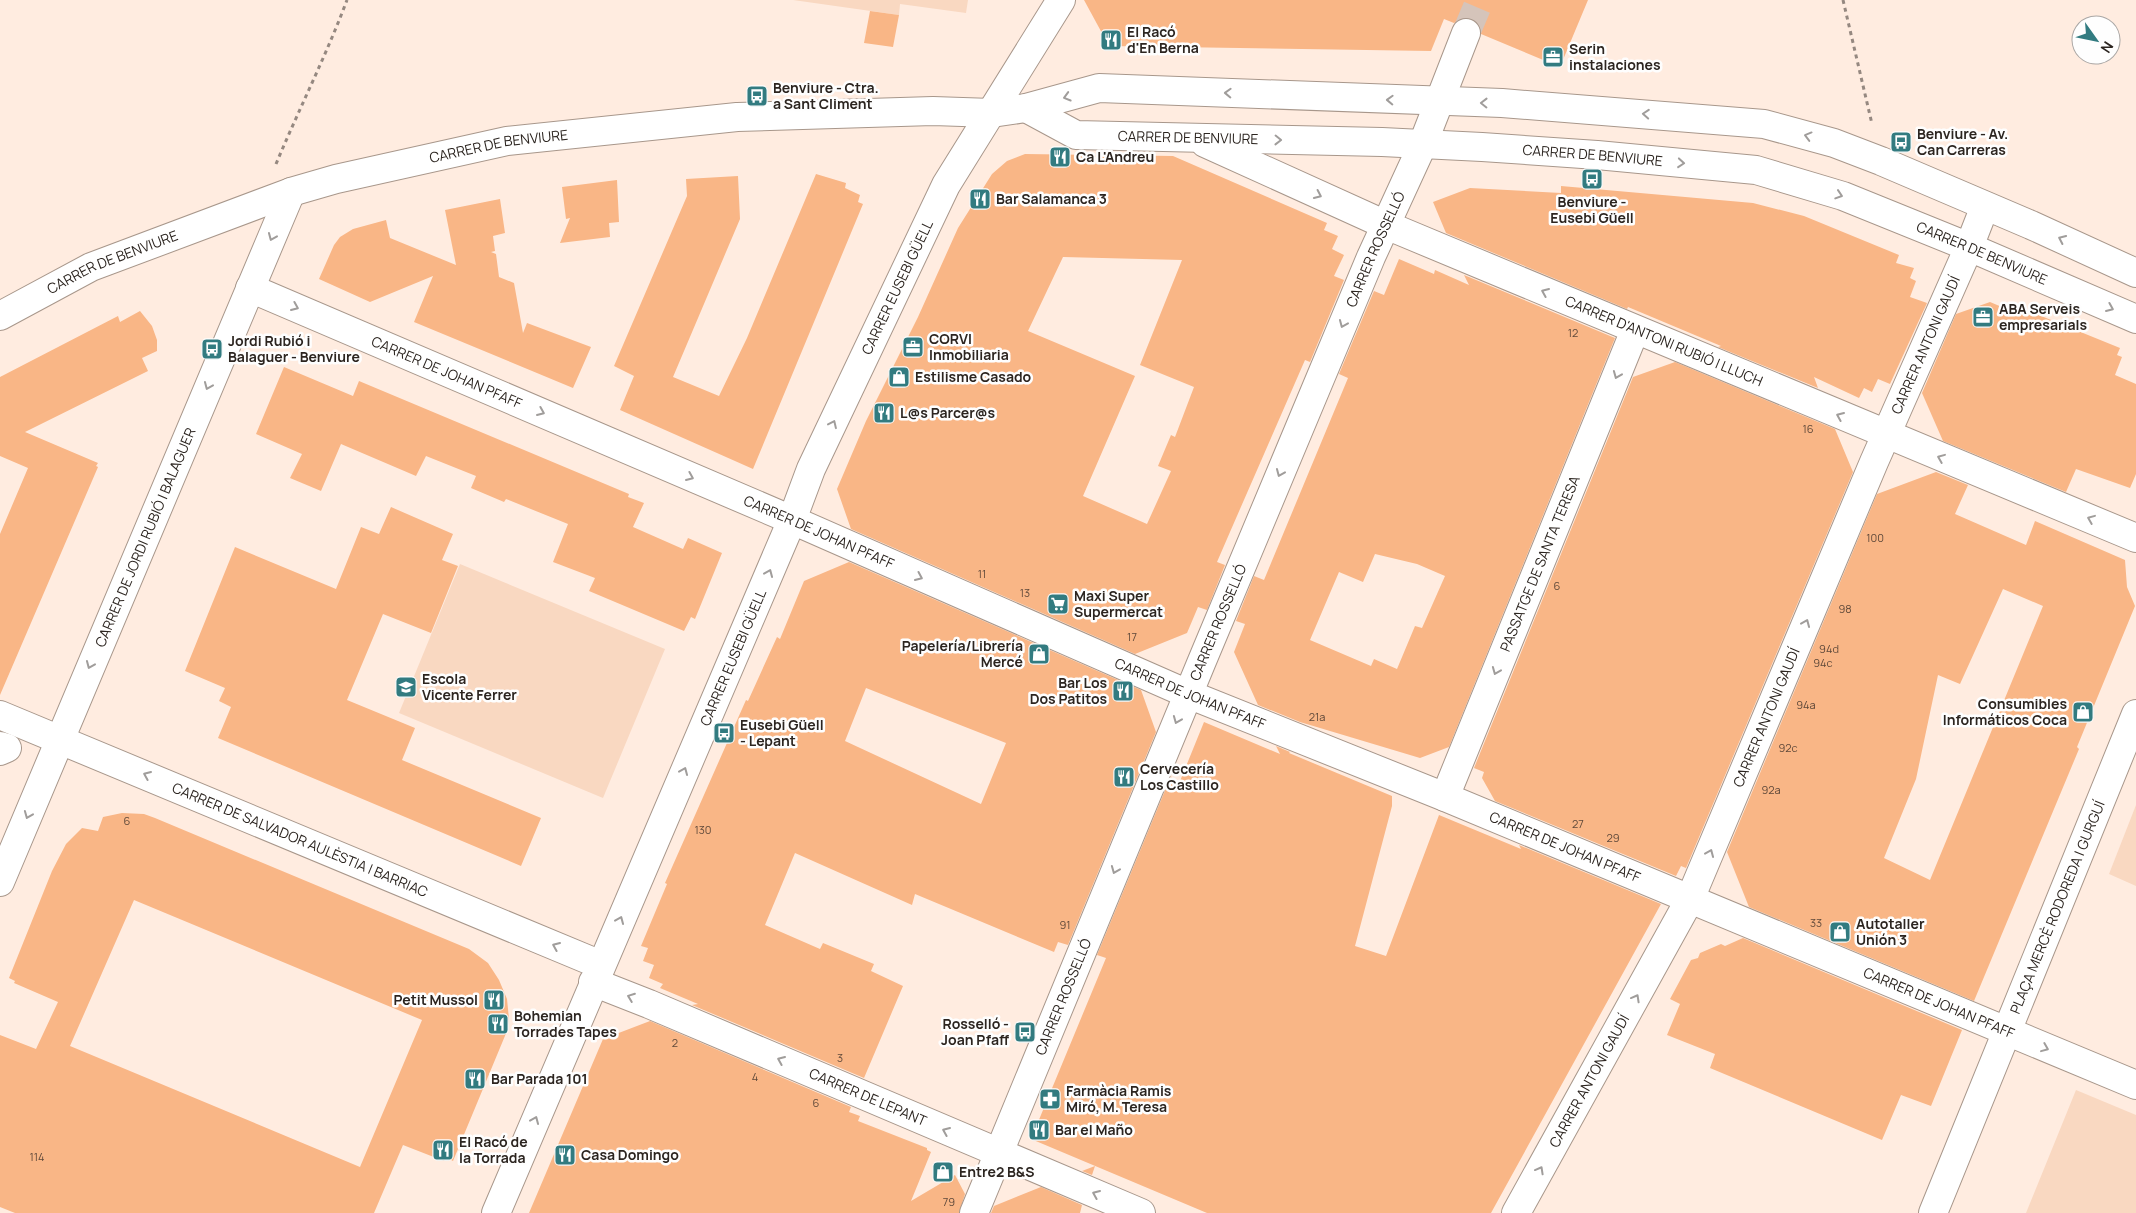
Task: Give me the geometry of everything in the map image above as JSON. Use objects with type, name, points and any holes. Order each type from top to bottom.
[{"type":"street","name":"CARRER EUSEBI GÜELL","points":[[496,1213],[792,520],[811,469],[946,185],[1061,0]]},
{"type":"street","name":"CARRER ROSSELLÓ","points":[[974,1213],[1188,694],[1386,225],[1422,146],[1466,33]]},
{"type":"street","name":"CARRER DE BENVIURE","points":[[0,316],[90,267],[291,192],[336,178],[507,141],[737,117],[933,111],[992,113],[1026,108],[1098,88],[1502,103],[1764,124],[1834,143],[1881,161],[2136,273]]},
{"type":"street","name":"CARRER DE BENVIURE","points":[[1026,108],[1076,135],[1382,142],[1422,146],[1482,147],[1588,154],[1756,170],[1843,196],[1969,247],[2136,319]]},
{"type":"street","name":"CARRER D'ANTONI RUBIÓ I LLUCH","points":[[1194,138],[1386,225],[1885,435],[2136,538]]},
{"type":"street","name":"CARRER DE JORDI RUBIÓ I BALAGUER","points":[[0,882],[59,738],[291,192]]},
{"type":"street","name":"CARRER ANTONI GAUDÍ","points":[[1516,1213],[1690,899],[1885,435],[1969,247],[1985,206]]},
{"type":"street","name":"CARRER DE BENVIURE","points":[[2106,260],[2136,263]]},
{"type":"street","name":"CARRER DE JOHAN PFAFF","points":[[250,288],[792,520],[1188,694],[1445,797],[2136,1086]]},
{"type":"street","name":"PASSATGE DE SANTA TERESA","points":[[1445,797],[1635,330]]},
{"type":"street","name":"PLAÇA MERCÈ RODOREDA I GURGUÍ","points":[[1933,1213],[2136,714]]},
{"type":"street","name":"CARRER DE SALVADOR AULÈSTIA I BARRIAC","points":[[0,715],[59,738],[597,974]]},
{"type":"street","points":[[0,746],[7,748],[0,751]]},
{"type":"street","name":"CARRER DE LEPANT","points":[[597,974],[649,1004],[1141,1213]]},
{"type":"path","points":[[259,204],[300,106],[333,37],[347,0]]},
{"type":"path","points":[[1843,0],[1881,161]]},
{"type":"shaded area","points":[[793,0],[968,0],[966,13],[900,4],[899,15]]},
{"type":"shaded area","points":[[460,564],[665,649],[603,798],[399,713]]},
{"type":"shaded area","points":[[2136,805],[2136,886],[2109,874]]},
{"type":"shaded area","points":[[2076,1090],[2136,1115],[2136,1213],[2026,1213]]},
{"type":"building","points":[[1084,0],[1588,0],[1560,67],[1481,34],[1478,23],[1472,19],[1464,18],[1454,23],[1444,19],[1431,51],[1109,46]]},
{"type":"building","points":[[870,11],[899,15],[893,47],[864,43]]},
{"type":"building","points":[[1025,154],[1173,156],[1327,223],[1324,230],[1338,236],[1332,249],[1344,255],[1334,276],[1344,280],[1310,362],[1305,360],[1217,562],[1225,565],[1207,610],[1198,607],[1187,633],[1135,654],[851,529],[837,489],[866,421],[918,317],[958,228],[992,174],[1007,161]],"holes":[[[1063,257],[1182,260],[1140,365],[1194,387],[1175,437],[1171,435],[1158,466],[1171,471],[1147,524],[1083,496],[1135,376],[1028,331]]]},
{"type":"building","points":[[816,174],[846,183],[845,188],[860,195],[858,202],[863,204],[753,469],[620,410],[634,376],[614,366],[687,196],[686,179],[738,176],[740,219],[673,377],[719,396],[747,338]]},
{"type":"building","points":[[617,180],[619,222],[609,223],[610,237],[560,243],[570,218],[566,219],[562,187]]},
{"type":"building","points":[[1561,186],[1753,203],[1804,216],[1899,255],[1896,263],[1914,268],[1910,278],[1916,281],[1910,297],[1927,303],[1890,384],[1878,379],[1872,392],[1864,388],[1859,398],[1814,377],[1818,388],[1718,347],[1721,346],[1628,307],[1627,309],[1446,233],[1433,202],[1470,188],[1561,193]]},
{"type":"building","points":[[500,199],[505,233],[493,236],[495,251],[491,252],[496,254],[499,277],[514,283],[523,333],[527,323],[591,347],[573,388],[414,322],[433,276],[370,302],[319,279],[334,245],[340,237],[353,229],[386,220],[390,238],[456,265],[445,210]]},
{"type":"building","points":[[1399,259],[1434,274],[1435,270],[1469,285],[1464,275],[1615,338],[1449,747],[1420,758],[1300,722],[1258,705],[1234,652],[1245,624],[1236,621],[1254,576],[1264,580],[1348,378],[1339,374],[1374,291],[1384,295]],"holes":[[[1375,554],[1417,564],[1445,576],[1422,628],[1415,626],[1397,669],[1374,659],[1371,666],[1310,640],[1339,572],[1363,582]]]},
{"type":"building","points":[[1990,302],[2009,310],[2012,304],[2120,348],[2117,355],[2122,357],[2115,375],[2136,384],[2136,474],[2130,488],[2076,469],[2066,492],[1943,441],[1922,393],[1956,314]]},
{"type":"building","points":[[140,311],[152,326],[157,340],[157,351],[142,358],[148,371],[25,432],[98,463],[96,466],[98,467],[0,695],[0,534],[28,468],[0,456],[0,377],[118,316],[120,322]]},
{"type":"building","points":[[1675,362],[1835,429],[1853,472],[1686,868],[1681,866],[1676,876],[1495,801],[1482,778],[1484,772],[1474,768],[1633,377]]},
{"type":"building","points":[[284,367],[353,396],[359,381],[629,494],[628,497],[644,503],[633,527],[683,549],[688,538],[722,553],[695,619],[691,617],[684,631],[589,591],[595,578],[553,562],[568,524],[506,499],[504,502],[471,488],[476,476],[426,456],[416,476],[341,444],[321,491],[290,478],[302,454],[256,434]]},
{"type":"building","points":[[1936,472],[1968,485],[1955,514],[2026,545],[2035,521],[2125,560],[2127,587],[2135,606],[2077,747],[2079,749],[1974,1001],[1749,907],[1727,852],[1877,494]],"holes":[[[2003,589],[2043,606],[1930,880],[1884,858],[1916,779],[1938,675],[1960,684]]]},
{"type":"building","points":[[391,507],[453,534],[442,560],[458,566],[431,633],[383,614],[347,700],[415,728],[402,760],[541,818],[521,866],[218,738],[231,707],[219,701],[225,688],[185,671],[235,547],[336,589],[361,527],[379,534]]},
{"type":"building","points":[[849,562],[1141,690],[1156,732],[1068,945],[1058,942],[1054,952],[915,894],[912,905],[795,853],[765,925],[820,949],[823,943],[874,964],[871,971],[903,986],[864,1078],[692,1005],[698,1004],[660,988],[663,984],[649,978],[654,965],[643,961],[648,948],[641,946],[667,884],[665,883],[746,700],[748,701],[777,637],[780,639],[804,581]],"holes":[[[866,688],[1006,743],[981,804],[845,741]]]},
{"type":"building","points":[[1204,722],[1280,754],[1276,746],[1392,796],[1392,806],[1355,946],[1386,956],[1439,815],[1521,849],[1519,845],[1661,904],[1491,1213],[1207,1213],[1031,1139],[1106,958],[1097,955],[1171,776],[1176,791]]},
{"type":"building","points":[[122,813],[144,814],[155,818],[469,949],[488,963],[499,980],[507,999],[509,1019],[507,1031],[453,1161],[446,1157],[444,1161],[403,1145],[374,1213],[15,1213],[0,1207],[0,1035],[36,1049],[58,1002],[14,983],[15,981],[9,978],[52,871],[66,844],[82,828],[98,831],[103,817]],"holes":[[[134,900],[422,1020],[360,1167],[70,1046]]]},
{"type":"building","points":[[1743,938],[1962,1030],[1931,1106],[1901,1095],[1882,1140],[1710,1068],[1715,1054],[1667,1035],[1680,1004],[1670,999],[1691,960],[1698,958],[1700,953],[1721,944],[1725,946]]},
{"type":"building","points":[[650,1021],[851,1107],[849,1112],[860,1116],[858,1121],[927,1148],[931,1152],[911,1201],[955,1175],[965,1194],[959,1213],[529,1213],[603,1039]]},
{"type":"building","points":[[1095,1166],[1092,1175],[1082,1171]]},
{"type":"building","points":[[1041,1187],[1082,1205],[1080,1213],[991,1213],[994,1206]]},
{"type":"tunnel","points":[[1466,33],[1480,0]]},
{"type":"place","name":"El Racó d'En Berna","points":[[1111,40]]},
{"type":"place","name":"Serin instalaciones","points":[[1553,57]]},
{"type":"place","name":"Benviure - Ctra. a Sant Climent","points":[[757,96]]},
{"type":"place","name":"Benviure - Av. Can Carreras","points":[[1901,142]]},
{"type":"place","name":"Ca L'Andreu","points":[[1060,157]]},
{"type":"place","name":"Benviure - Eusebi Güell","points":[[1592,179]]},
{"type":"place","name":"Bar Salamanca 3","points":[[980,199]]},
{"type":"place","name":"ABA Serveis empresarials","points":[[1983,317]]},
{"type":"place","name":"CORVI Inmobiliaria","points":[[913,347]]},
{"type":"place","name":"Jordi Rubió i Balaguer - Benviure","points":[[212,349]]},
{"type":"place","name":"Estilisme Casado","points":[[899,377]]},
{"type":"place","name":"L@s Parcer@s","points":[[884,413]]},
{"type":"place","name":"Maxi Super Supermercat","points":[[1058,604]]},
{"type":"place","name":"Papelería/Librería Mercé","points":[[1039,654]]},
{"type":"place","name":"Escola Vicente Ferrer","points":[[406,687]]},
{"type":"place","name":"Bar Los Dos Patitos","points":[[1123,691]]},
{"type":"place","name":"Consumibles Informáticos Coca","points":[[2083,712]]},
{"type":"place","name":"Eusebi Güell - Lepant","points":[[724,733]]},
{"type":"place","name":"Cervecería Los Castillo","points":[[1124,777]]},
{"type":"place","name":"Autotaller Unión 3","points":[[1840,932]]},
{"type":"place","name":"Petit Mussol","points":[[494,1000]]},
{"type":"place","name":"Bohemian Torrades Tapes","points":[[498,1024]]},
{"type":"place","name":"Rosselló - Joan Pfaff","points":[[1025,1032]]},
{"type":"place","name":"Bar Parada 101","points":[[475,1079]]},
{"type":"place","name":"Farmàcia Ramis Miró, M. Teresa","points":[[1050,1099]]},
{"type":"place","name":"Bar el Maño","points":[[1039,1130]]},
{"type":"place","name":"El Racó de la Torrada","points":[[443,1150]]},
{"type":"place","name":"Casa Domingo","points":[[565,1155]]},
{"type":"place","name":"Entre2 B&S","points":[[943,1172]]}]
